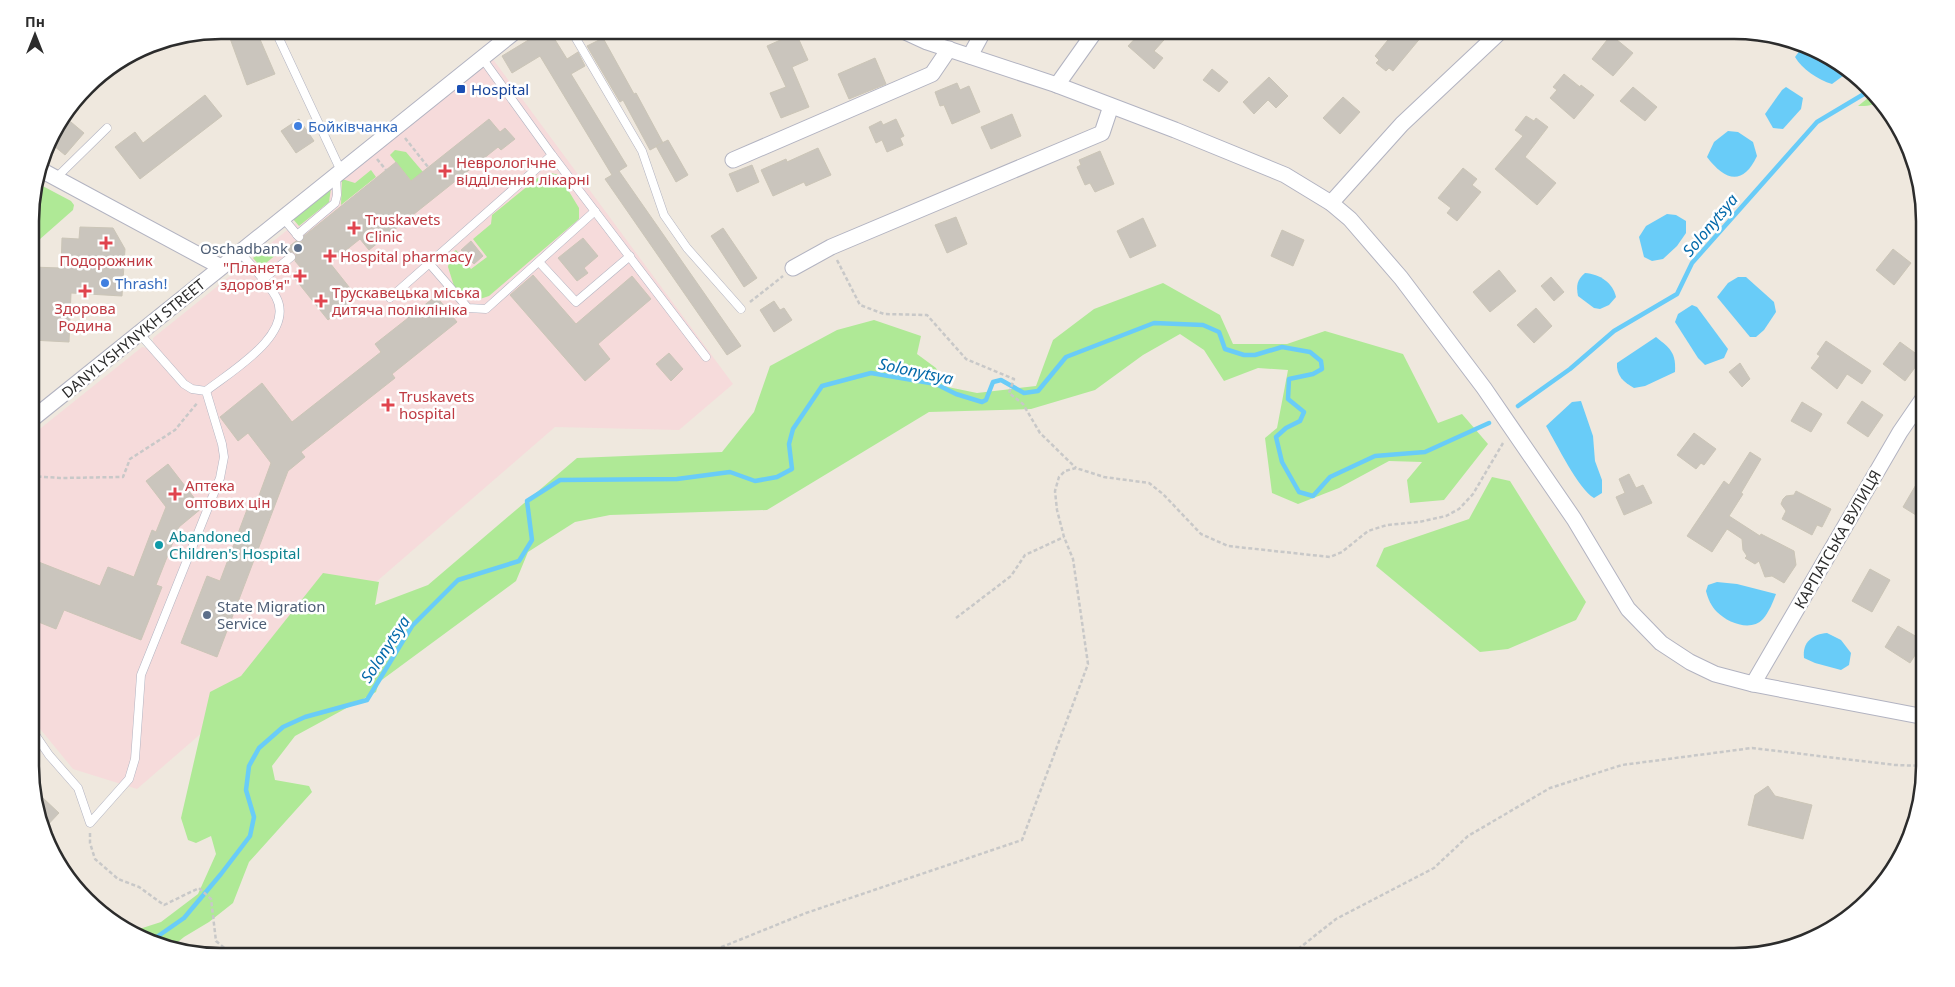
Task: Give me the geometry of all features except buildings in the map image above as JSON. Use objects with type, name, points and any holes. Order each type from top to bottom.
[{"type":"street","name":"DANYLYSHYNYKH STREET","points":[[39,414],[506,39]]},
{"type":"street","points":[[920,39],[1057,84],[1175,130],[1285,175],[1331,203],[1350,220],[1401,278],[1484,388],[1574,519],[1628,609],[1662,643],[1690,662],[1716,674],[1753,684],[1916,715]]},
{"type":"street","points":[[970,56],[979,39]]},
{"type":"street","points":[[1057,84],[1090,39]]},
{"type":"street","points":[[1331,203],[1402,124],[1492,39]]},
{"type":"street","points":[[733,160],[932,74],[949,49]]},
{"type":"street","points":[[794,268],[830,247],[1102,133],[1110,106]]},
{"type":"street","points":[[45,173],[221,268]]},
{"type":"street","name":"КАРПАТСЬКА ВУЛИЦЯ","points":[[1753,684],[1900,432],[1916,409]]},
{"type":"lane","points":[[279,39],[339,173],[335,203],[298,236],[283,218]]},
{"type":"lane","points":[[576,39],[642,151],[664,215],[687,248],[741,310]]},
{"type":"lane","points":[[482,58],[552,155],[706,357]]},
{"type":"lane","points":[[56,178],[107,128]]},
{"type":"lane","points":[[390,298],[552,155]]},
{"type":"lane","points":[[429,263],[468,308],[486,310],[595,210]]},
{"type":"lane","points":[[206,392],[265,345],[276,329],[281,315],[276,296],[240,252]]},
{"type":"lane","points":[[262,280],[291,256]]},
{"type":"lane","points":[[539,262],[576,302],[630,256]]},
{"type":"lane","points":[[139,333],[184,384],[192,389],[206,392]]},
{"type":"lane","points":[[39,740],[49,755],[78,788],[90,823],[129,780],[135,759],[141,675],[220,478],[224,457],[222,444],[206,392]]},
{"type":"path","points":[[414,149],[428,167]]},
{"type":"path","points":[[376,157],[386,170]]},
{"type":"path","points":[[830,247],[860,305],[884,314],[928,315],[966,359],[1014,378],[1009,393],[1023,404],[1040,434],[1076,468],[1104,478],[1149,483],[1163,494],[1201,534],[1228,546],[1330,556],[1342,552],[1368,531],[1387,525],[1419,522],[1446,516],[1459,509],[1473,494],[1512,428]]},
{"type":"path","points":[[741,310],[794,268]]},
{"type":"path","points":[[39,477],[123,477],[130,459],[175,430],[206,392]]},
{"type":"path","points":[[719,948],[806,913],[1022,840],[1088,664],[1073,559],[1064,537],[1057,510],[1055,491],[1058,478],[1065,470],[1076,468]]},
{"type":"path","points":[[956,618],[1011,576],[1025,555],[1064,537]]},
{"type":"path","points":[[1299,948],[1336,919],[1434,868],[1468,836],[1550,788],[1622,765],[1752,748],[1895,765],[1916,766]]},
{"type":"path","points":[[90,823],[90,843],[95,859],[118,879],[139,886],[164,905],[199,888],[211,900],[216,941],[224,948]]},
{"type":"shaded area","name":"Truskavets hospital","points":[[492,58],[733,384],[679,430],[555,427],[137,789],[73,769],[39,728],[39,430],[142,347],[147,348],[153,343],[153,338],[296,223],[293,219]]},
{"type":"green space","points":[[1868,98],[1873,104],[1870,105],[1858,106]]},
{"type":"green space","points":[[395,150],[406,152],[423,172],[411,181],[390,155]]},
{"type":"green space","points":[[371,170],[376,177],[341,205],[342,179],[355,183]]},
{"type":"green space","points":[[551,173],[559,175],[579,208],[579,219],[489,296],[477,300],[465,297],[454,286],[448,267],[450,255],[456,250],[471,269],[487,257],[473,239],[491,224],[492,215],[540,176]]},
{"type":"green space","points":[[42,186],[71,201],[74,205],[73,210],[39,240],[39,209]]},
{"type":"green space","points":[[331,188],[329,202],[299,226],[293,219]]},
{"type":"green space","points":[[270,245],[277,254],[261,267],[253,258]]},
{"type":"green space","points":[[1163,283],[1220,315],[1233,344],[1287,344],[1325,331],[1403,354],[1438,423],[1462,414],[1488,444],[1444,500],[1410,503],[1407,480],[1422,462],[1389,461],[1339,488],[1298,504],[1272,493],[1265,438],[1277,428],[1288,370],[1258,368],[1224,381],[1204,350],[1180,334],[1143,355],[1095,390],[1031,409],[929,412],[767,510],[610,515],[575,522],[528,552],[516,581],[379,682],[376,692],[295,736],[272,766],[275,780],[309,786],[312,792],[249,862],[233,903],[209,922],[177,943],[162,939],[140,929],[161,922],[198,894],[216,854],[211,836],[196,843],[188,840],[181,818],[210,692],[241,676],[323,573],[379,582],[375,605],[428,585],[577,458],[722,452],[754,412],[770,366],[837,330],[874,320],[921,336],[917,354],[936,368],[943,386],[977,393],[1036,386],[1053,340],[1094,309]]},
{"type":"green space","points":[[1492,477],[1510,481],[1586,602],[1576,620],[1508,649],[1480,652],[1376,566],[1384,548],[1469,519]]},
{"type":"water","points":[[1799,51],[1825,63],[1844,75],[1832,84],[1806,70],[1795,57]]},
{"type":"water","points":[[1786,87],[1803,98],[1801,109],[1783,129],[1773,128],[1765,114]]},
{"type":"water","points":[[1728,131],[1738,132],[1753,142],[1757,156],[1752,166],[1740,176],[1734,177],[1720,171],[1707,157],[1714,142]]},
{"type":"water","points":[[1667,214],[1676,215],[1686,221],[1686,233],[1677,246],[1663,259],[1652,261],[1644,257],[1639,237],[1646,226]]},
{"type":"water","points":[[1585,273],[1601,277],[1612,287],[1616,297],[1609,305],[1600,309],[1594,308],[1578,296],[1578,283]]},
{"type":"water","points":[[1738,277],[1746,277],[1774,302],[1776,312],[1764,330],[1756,337],[1750,337],[1717,297],[1728,283]]},
{"type":"water","points":[[1692,305],[1697,307],[1728,349],[1724,358],[1705,365],[1698,358],[1675,322],[1678,314]]},
{"type":"water","points":[[1656,337],[1671,352],[1675,360],[1675,372],[1645,386],[1634,388],[1621,378],[1617,363]]},
{"type":"water","points":[[1581,401],[1593,436],[1595,461],[1602,480],[1602,493],[1594,498],[1575,476],[1546,426],[1572,402]]},
{"type":"water","points":[[1717,582],[1737,584],[1776,594],[1763,619],[1752,625],[1740,624],[1727,620],[1715,610],[1710,602],[1706,591],[1708,585]]},
{"type":"water","points":[[1827,633],[1841,640],[1851,653],[1849,665],[1841,670],[1804,658],[1807,643],[1817,635]]},
{"type":"waterway","name":"Solonytsya","points":[[1518,406],[1570,369],[1614,331],[1677,294],[1692,263],[1817,122],[1864,94]]},
{"type":"waterway","name":"Solonytsya","points":[[157,937],[184,918],[250,836],[254,817],[246,790],[249,766],[259,748],[283,727],[305,717],[367,700],[412,626],[458,580],[519,561],[532,540],[527,501],[560,480],[677,479],[730,472],[755,481],[777,477],[792,469],[789,444],[793,429],[822,386],[871,373],[936,384],[956,394],[982,402],[986,400],[993,382],[1001,380],[1024,393],[1038,391],[1066,357],[1154,323],[1203,325],[1219,332],[1225,349],[1244,355],[1255,355],[1282,347],[1310,352],[1321,361],[1322,369],[1313,374],[1289,379],[1288,399],[1304,412],[1300,421],[1286,428],[1276,437],[1282,462],[1299,492],[1313,496],[1330,477],[1375,456],[1425,452],[1489,423]]},
{"type":"place","name":"Hospital","points":[[461,89]]},
{"type":"place","name":"Бойківчанка","points":[[298,126]]},
{"type":"place","name":"Неврологічне відділення лікарні","points":[[445,171]]},
{"type":"place","name":"Truskavets Clinic","points":[[354,228]]},
{"type":"place","name":"Подорожник","points":[[106,243]]},
{"type":"place","name":"Oschadbank","points":[[298,248]]},
{"type":"place","name":"Hospital pharmacy","points":[[330,256]]},
{"type":"place","name":"\"Планета здоров'я\"","points":[[300,276]]},
{"type":"place","name":"Thrash!","points":[[105,283]]},
{"type":"place","name":"Здорова Родина","points":[[85,291]]},
{"type":"place","name":"Трускавецька міська дитяча поліклініка","points":[[321,301]]},
{"type":"place","name":"Truskavets hospital","points":[[388,405]]},
{"type":"place","name":"Аптека оптових цін","points":[[175,494]]},
{"type":"place","name":"Abandoned Children's Hospital","points":[[159,545]]},
{"type":"place","name":"State Migration Service","points":[[207,615]]}]
